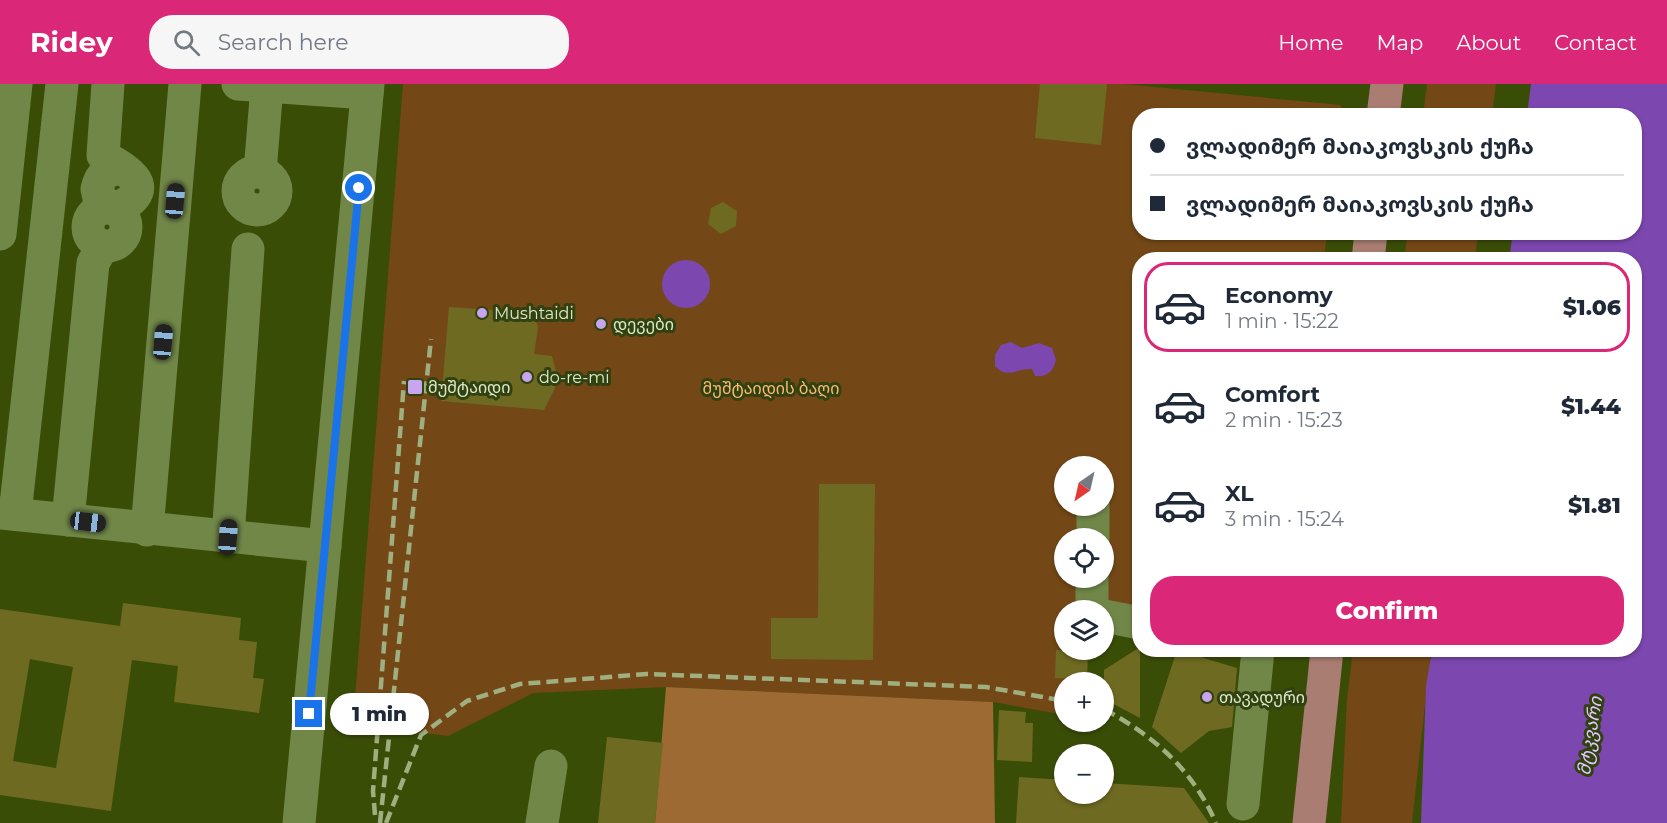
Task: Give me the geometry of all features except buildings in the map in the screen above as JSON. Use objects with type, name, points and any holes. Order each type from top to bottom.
[{"type":"main road","points":[[1384,108],[1387,84]]},
{"type":"main road","points":[[1309,823],[1326,657]]},
{"type":"street","points":[[0,234],[16,84]]},
{"type":"street","points":[[62,84],[7,513],[147,530],[325,546]]},
{"type":"street","points":[[68,520],[93,263],[103,246],[95,243],[89,236],[87,228],[89,219],[102,208],[112,208],[99,198],[96,189],[104,173],[111,169],[120,169],[103,155],[108,84]]},
{"type":"street","points":[[147,530],[185,84]]},
{"type":"street","points":[[228,537],[249,249],[234,240],[232,231],[238,216],[254,211],[240,201],[237,193],[243,177],[260,172],[253,85],[368,88],[298,823]]},
{"type":"street","points":[[1114,618],[1132,621]]},
{"type":"street","points":[[1243,804],[1257,657]]},
{"type":"street","points":[[542,823],[551,766]]},
{"type":"green space","name":"მუშტაიდის ბაღი","points":[[403,84],[1124,84],[1341,105],[1341,108],[1132,108],[1132,240],[1326,240],[1325,252],[1132,252],[1132,626],[1114,616],[1114,600],[1054,600],[1054,660],[1077,660],[1075,672],[1054,672],[1054,713],[993,702],[666,687],[533,693],[448,736],[353,724]]},
{"type":"green space","points":[[1427,84],[1496,84],[1493,108],[1424,108]]},
{"type":"green space","points":[[1407,240],[1477,240],[1476,252],[1405,252]]},
{"type":"green space","points":[[1352,657],[1430,657],[1412,823],[1341,823],[1347,699]]},
{"type":"shaded area","points":[[666,687],[993,702],[995,823],[655,823]]},
{"type":"water","name":"მტკვარი","points":[[1531,84],[1667,84],[1667,823],[1421,823],[1426,686],[1431,657],[1642,657],[1642,252],[1510,252],[1512,240],[1642,240],[1642,108],[1528,108]]},
{"type":"water","points":[[686,260],[703,267],[710,284],[703,301],[686,308],[669,301],[662,284],[669,267]]},
{"type":"water","points":[[1011,342],[1022,348],[1039,343],[1052,348],[1056,360],[1053,368],[1046,375],[1039,376],[1035,376],[1032,369],[1008,373],[1000,370],[995,366],[995,355],[1001,345]]},
{"type":"railway","points":[[380,823],[431,339]]},
{"type":"railway","points":[[375,815],[373,791],[404,381]]},
{"type":"railway","points":[[386,823],[421,735],[467,701],[520,684],[647,674],[986,687],[1054,699]]},
{"type":"railway","points":[[1114,715],[1140,731],[1170,756],[1196,786],[1216,823]]},
{"type":"place","name":"Mushtaidi","points":[[482,313]]},
{"type":"place","name":"დევები","points":[[601,324]]},
{"type":"place","name":"do-re-mi","points":[[527,377]]},
{"type":"place","name":"მუშტაიდი","points":[[415,387]]},
{"type":"place","name":"თავადური","points":[[1207,697]]},
{"type":"route","points":[[309,714],[359,188]]}]
